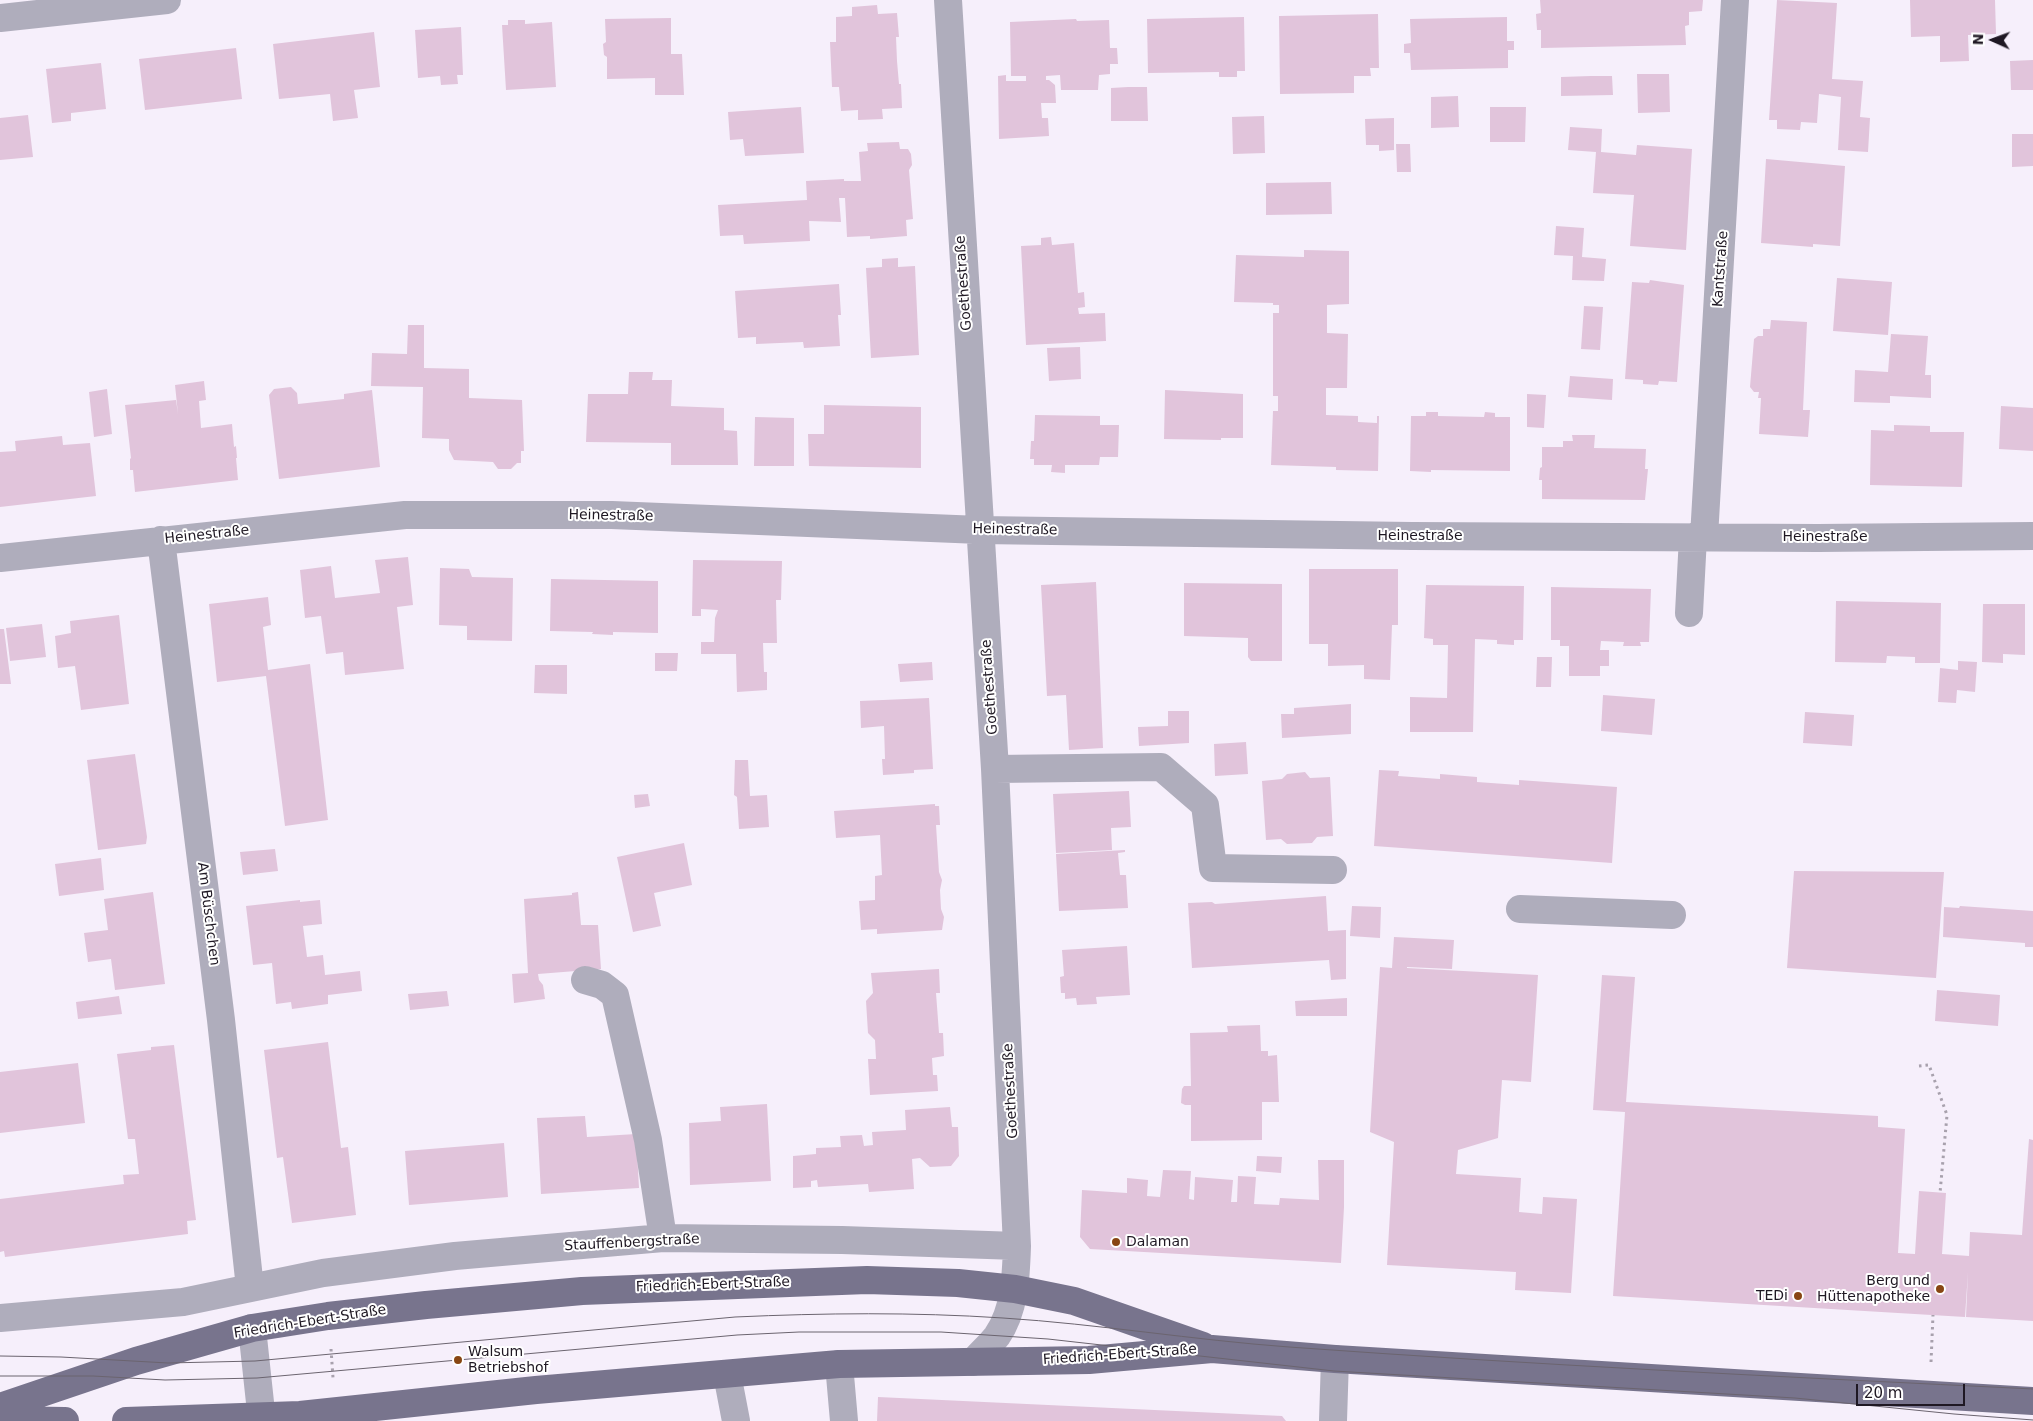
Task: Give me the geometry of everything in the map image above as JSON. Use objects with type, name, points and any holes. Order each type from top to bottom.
[{"type":"main road","name":"Friedrich-Ebert-Straße","points":[[0,1407],[136,1361],[252,1328],[328,1316],[444,1303],[601,1290],[867,1280],[958,1283],[1015,1289],[1074,1301],[1212,1349]]},
{"type":"main road","name":"Friedrich-Ebert-Straße","points":[[126,1421],[262,1419],[536,1390],[839,1364],[1089,1360],[1212,1349]]},
{"type":"main road","points":[[1212,1349],[1335,1359],[2033,1401]]},
{"type":"main road","points":[[0,1420],[65,1421]]},
{"type":"street","points":[[0,18],[167,0]]},
{"type":"street","name":"Goethestraße","points":[[948,0],[995,769],[1017,1246],[1015,1289],[1006,1318],[997,1335],[973,1362]]},
{"type":"street","name":"Kantstraße","points":[[1689,613],[1699,537],[1735,0]]},
{"type":"street","name":"Heinestraße","points":[[0,558],[415,515],[612,514],[980,530],[1412,536],[2033,536]]},
{"type":"street","name":"Am Büschchen","points":[[161,540],[221,1020],[250,1288]]},
{"type":"street","points":[[995,769],[1161,767],[1205,805],[1213,868],[1333,870]]},
{"type":"street","points":[[1520,909],[1672,916]]},
{"type":"street","points":[[585,980],[602,985],[615,995],[648,1140],[664,1238]]},
{"type":"street","name":"Stauffenbergstraße","points":[[0,1318],[183,1302],[323,1273],[455,1256],[664,1238],[842,1240],[1017,1246]]},
{"type":"street","points":[[252,1328],[262,1419]]},
{"type":"street","points":[[1333,1421],[1335,1359]]},
{"type":"street","points":[[839,1364],[844,1421]]},
{"type":"street","points":[[727,1374],[736,1421]]},
{"type":"path","points":[[1919,1066],[1929,1065],[1946,1115],[1940,1192]]},
{"type":"path","points":[[1930,1395],[1933,1315]]},
{"type":"building","points":[[1540,0],[1703,0],[1702,11],[1689,12],[1689,25],[1685,26],[1686,45],[1541,48],[1541,30],[1537,30],[1536,14],[1541,13]]},
{"type":"building","points":[[1777,0],[1837,3],[1832,79],[1863,81],[1860,117],[1870,118],[1868,152],[1838,150],[1841,97],[1819,94],[1817,123],[1801,122],[1800,130],[1777,129],[1777,120],[1769,120]]},
{"type":"building","points":[[1910,0],[1995,0],[1996,34],[1968,35],[1969,61],[1940,62],[1940,36],[1911,37]]},
{"type":"building","points":[[877,5],[878,14],[897,13],[899,37],[896,37],[897,61],[899,84],[901,84],[902,108],[882,109],[883,119],[858,120],[858,110],[841,111],[839,87],[832,87],[830,42],[836,42],[836,17],[852,16],[852,7]]},
{"type":"building","points":[[1378,14],[1379,68],[1370,68],[1371,76],[1354,76],[1354,93],[1280,94],[1279,16]]},
{"type":"building","points":[[1244,17],[1245,71],[1237,71],[1237,77],[1219,77],[1219,72],[1148,73],[1147,19]]},
{"type":"building","points":[[1507,17],[1507,41],[1514,41],[1514,50],[1508,50],[1508,68],[1411,70],[1410,53],[1404,53],[1404,44],[1411,43],[1410,19]]},
{"type":"building","points":[[671,18],[671,54],[682,54],[684,95],[655,95],[655,78],[607,79],[607,57],[604,55],[603,44],[606,42],[605,19]]},
{"type":"building","points":[[1076,19],[1077,21],[1109,20],[1110,48],[1117,48],[1118,64],[1110,64],[1110,74],[1099,75],[1098,90],[1061,90],[1060,75],[1046,76],[1046,80],[1055,85],[1056,103],[1041,103],[1042,118],[1048,118],[1049,136],[999,139],[998,76],[1006,75],[1006,81],[1026,81],[1026,76],[1011,76],[1010,22]]},
{"type":"building","points":[[508,20],[525,20],[525,24],[552,22],[556,87],[506,90],[502,25],[508,25]]},
{"type":"building","points":[[461,27],[463,75],[457,75],[458,84],[441,85],[440,76],[418,78],[415,30]]},
{"type":"building","points":[[374,32],[380,87],[354,90],[358,118],[333,121],[330,94],[279,99],[273,44]]},
{"type":"building","points":[[236,48],[242,99],[145,110],[139,59]]},
{"type":"building","points":[[2033,60],[2033,90],[2011,90],[2010,61]]},
{"type":"building","points":[[101,63],[106,109],[71,113],[71,121],[52,123],[46,69]]},
{"type":"building","points":[[1637,74],[1669,74],[1670,112],[1638,113]]},
{"type":"building","points":[[1612,76],[1613,95],[1561,96],[1561,77]]},
{"type":"building","points":[[1147,87],[1148,121],[1111,121],[1111,88]]},
{"type":"building","points":[[1458,96],[1459,127],[1431,128],[1431,97]]},
{"type":"building","points":[[801,107],[804,153],[745,156],[743,139],[730,140],[728,112]]},
{"type":"building","points":[[1490,107],[1526,107],[1525,142],[1490,142]]},
{"type":"building","points":[[28,115],[33,157],[0,160],[0,118]]},
{"type":"building","points":[[1264,116],[1265,153],[1233,154],[1232,117]]},
{"type":"building","points":[[1394,118],[1394,150],[1379,151],[1379,145],[1366,145],[1365,119]]},
{"type":"building","points":[[1570,127],[1602,129],[1601,152],[1636,155],[1637,145],[1692,149],[1686,250],[1630,246],[1634,195],[1593,193],[1596,152],[1568,150]]},
{"type":"building","points":[[2012,134],[2033,134],[2033,166],[2012,167]]},
{"type":"building","points":[[899,142],[900,149],[908,149],[911,154],[912,165],[909,170],[913,219],[906,220],[907,236],[870,239],[870,236],[847,237],[845,198],[839,198],[841,222],[809,221],[810,241],[744,244],[743,235],[720,236],[718,205],[807,200],[806,181],[844,179],[844,181],[861,181],[859,152],[868,151],[867,143]]},
{"type":"building","points":[[1396,144],[1410,144],[1411,172],[1397,172]]},
{"type":"building","points":[[1766,159],[1845,166],[1840,246],[1813,244],[1813,247],[1761,243]]},
{"type":"building","points":[[1331,182],[1332,214],[1266,215],[1266,183]]},
{"type":"building","points":[[1556,226],[1584,228],[1582,257],[1606,259],[1604,281],[1572,280],[1573,256],[1554,255]]},
{"type":"building","points":[[1051,237],[1052,245],[1074,243],[1078,293],[1084,292],[1085,307],[1078,308],[1079,314],[1105,313],[1106,341],[1026,345],[1021,246],[1041,245],[1041,238]]},
{"type":"building","points":[[1304,250],[1349,251],[1349,304],[1327,305],[1327,333],[1348,334],[1347,388],[1326,388],[1326,415],[1358,416],[1358,422],[1377,423],[1377,416],[1379,416],[1378,471],[1336,470],[1336,467],[1271,465],[1273,411],[1278,411],[1278,396],[1273,396],[1273,313],[1279,313],[1279,305],[1273,305],[1273,303],[1234,302],[1236,255],[1304,257]]},
{"type":"building","points":[[898,258],[898,267],[915,266],[919,355],[871,358],[866,268],[882,267],[882,259]]},
{"type":"building","points":[[1837,278],[1892,282],[1888,335],[1833,331]]},
{"type":"building","points":[[1650,280],[1684,285],[1677,382],[1659,381],[1658,385],[1643,384],[1643,380],[1625,379],[1632,282],[1649,283]]},
{"type":"building","points":[[839,284],[840,346],[804,348],[803,342],[756,344],[756,337],[738,338],[735,291]]},
{"type":"building","points":[[1584,306],[1603,307],[1600,350],[1581,349]]},
{"type":"building","points":[[1771,320],[1807,322],[1803,410],[1810,410],[1808,437],[1759,434],[1761,398],[1758,398],[1759,392],[1754,392],[1750,387],[1754,339],[1758,336],[1763,336],[1763,329],[1770,329]]},
{"type":"building","points":[[408,325],[424,325],[424,368],[469,369],[469,398],[522,400],[524,451],[521,451],[521,463],[517,463],[511,469],[498,469],[493,462],[454,460],[449,450],[449,439],[422,438],[423,387],[371,386],[372,353],[407,354]]},
{"type":"building","points":[[1891,334],[1928,336],[1925,375],[1931,375],[1931,398],[1890,396],[1890,403],[1854,402],[1855,370],[1888,372]]},
{"type":"building","points":[[1080,347],[1081,379],[1049,381],[1047,348]]},
{"type":"building","points":[[629,372],[653,372],[652,380],[672,380],[671,406],[724,408],[724,430],[737,431],[738,465],[671,465],[671,443],[586,442],[588,394],[628,394]]},
{"type":"building","points":[[1570,376],[1613,379],[1612,400],[1568,397]]},
{"type":"building","points":[[204,381],[206,400],[199,401],[201,428],[232,424],[234,447],[236,446],[238,480],[135,492],[133,470],[130,470],[131,458],[125,405],[176,400],[178,414],[175,385]]},
{"type":"building","points":[[291,387],[297,393],[298,404],[344,399],[344,394],[372,390],[380,467],[279,479],[269,395],[274,389]]},
{"type":"building","points":[[107,389],[112,434],[94,437],[89,392]]},
{"type":"building","points":[[1165,390],[1243,394],[1243,438],[1221,438],[1221,440],[1164,439]]},
{"type":"building","points":[[1527,394],[1546,395],[1544,428],[1527,427]]},
{"type":"building","points":[[824,405],[921,407],[921,468],[809,466],[808,434],[824,434]]},
{"type":"building","points":[[2001,406],[2033,408],[2033,451],[1999,449]]},
{"type":"building","points":[[1426,412],[1438,412],[1438,416],[1484,417],[1485,412],[1495,413],[1495,417],[1510,417],[1510,471],[1410,471],[1411,416],[1426,416]]},
{"type":"building","points":[[1035,415],[1100,416],[1100,425],[1119,425],[1118,457],[1100,457],[1099,465],[1065,465],[1065,473],[1051,472],[1052,465],[1034,465],[1034,459],[1030,459],[1031,441],[1034,441]]},
{"type":"building","points":[[755,417],[794,418],[794,466],[754,466]]},
{"type":"building","points":[[1894,425],[1930,426],[1930,432],[1964,432],[1962,487],[1870,485],[1871,430],[1894,431]]},
{"type":"building","points":[[1572,435],[1595,435],[1594,448],[1646,449],[1645,469],[1648,469],[1645,500],[1542,499],[1542,480],[1539,480],[1540,468],[1542,467],[1542,447],[1563,447],[1563,441],[1573,441]]},
{"type":"building","points":[[62,436],[63,445],[90,443],[96,496],[0,507],[0,452],[16,451],[15,441]]},
{"type":"building","points":[[408,557],[413,605],[397,607],[404,669],[345,675],[343,652],[326,654],[321,616],[305,618],[300,570],[331,566],[335,598],[380,593],[375,560]]},
{"type":"building","points":[[693,560],[782,561],[781,600],[776,600],[777,643],[763,643],[764,672],[767,672],[767,690],[737,692],[736,654],[701,654],[701,642],[714,642],[715,618],[718,610],[701,609],[701,616],[692,616]]},
{"type":"building","points":[[440,568],[469,569],[472,577],[513,578],[512,641],[467,640],[467,626],[439,625]]},
{"type":"building","points":[[1309,569],[1398,569],[1398,625],[1392,625],[1390,680],[1364,679],[1364,665],[1328,666],[1328,644],[1309,644]]},
{"type":"building","points":[[551,579],[658,581],[658,633],[613,632],[613,635],[592,634],[593,632],[550,631]]},
{"type":"building","points":[[1096,582],[1103,748],[1069,750],[1066,695],[1047,696],[1041,585]]},
{"type":"building","points":[[1184,583],[1282,584],[1282,661],[1251,661],[1248,657],[1248,638],[1184,636]]},
{"type":"building","points":[[1426,585],[1524,586],[1523,640],[1514,640],[1514,645],[1497,644],[1497,640],[1475,639],[1473,732],[1410,732],[1410,697],[1447,698],[1448,645],[1433,645],[1433,639],[1424,638]]},
{"type":"building","points":[[1551,587],[1651,589],[1649,642],[1640,642],[1641,646],[1623,646],[1624,642],[1601,641],[1600,650],[1609,650],[1609,666],[1600,666],[1600,676],[1569,676],[1569,646],[1560,646],[1560,640],[1551,640]]},
{"type":"building","points":[[268,597],[271,625],[263,627],[268,670],[310,664],[328,820],[285,826],[266,676],[217,682],[209,604]]},
{"type":"building","points":[[1836,601],[1941,603],[1940,663],[1915,663],[1915,657],[1887,656],[1886,663],[1835,662]]},
{"type":"building","points":[[1983,604],[2025,604],[2025,655],[2003,654],[2003,663],[1982,662]]},
{"type":"building","points":[[119,615],[129,704],[81,710],[75,666],[58,668],[55,636],[71,633],[70,621]]},
{"type":"building","points":[[42,624],[46,657],[10,661],[6,628]]},
{"type":"building","points":[[0,629],[4,629],[11,684],[0,684]]},
{"type":"building","points":[[655,653],[678,653],[677,671],[655,671]]},
{"type":"building","points":[[1537,657],[1552,657],[1551,687],[1536,687]]},
{"type":"building","points":[[1958,661],[1977,662],[1975,692],[1957,690],[1956,703],[1938,702],[1940,668],[1958,670]]},
{"type":"building","points":[[932,662],[933,680],[900,682],[898,664]]},
{"type":"building","points":[[535,665],[567,665],[567,694],[534,693]]},
{"type":"building","points":[[1603,695],[1655,699],[1652,735],[1601,731]]},
{"type":"building","points":[[929,698],[933,769],[914,770],[914,773],[883,775],[882,759],[885,759],[884,726],[861,728],[860,701]]},
{"type":"building","points":[[1351,704],[1351,734],[1282,738],[1281,714],[1294,714],[1294,708]]},
{"type":"building","points":[[1168,711],[1189,711],[1189,743],[1139,746],[1138,727],[1168,726]]},
{"type":"building","points":[[1805,712],[1854,715],[1852,746],[1803,743]]},
{"type":"building","points":[[1246,742],[1248,774],[1215,776],[1214,744]]},
{"type":"building","points":[[135,754],[147,837],[146,844],[98,850],[87,760]]},
{"type":"building","points":[[735,760],[748,760],[750,796],[767,795],[769,827],[739,829],[737,797],[734,795]]},
{"type":"building","points":[[1379,770],[1399,771],[1398,776],[1440,779],[1440,774],[1477,777],[1477,782],[1519,785],[1519,780],[1617,787],[1612,863],[1374,846]]},
{"type":"building","points":[[1305,772],[1310,778],[1330,777],[1333,836],[1317,837],[1312,843],[1287,844],[1281,839],[1266,840],[1262,781],[1282,779],[1287,774]]},
{"type":"building","points":[[1129,791],[1131,827],[1111,828],[1112,850],[1056,853],[1053,794]]},
{"type":"building","points":[[648,794],[650,806],[635,808],[634,795]]},
{"type":"building","points":[[935,804],[935,806],[939,806],[940,825],[936,825],[939,872],[942,880],[940,890],[941,909],[944,917],[942,930],[877,934],[877,929],[861,930],[859,901],[875,900],[875,876],[882,875],[880,835],[836,838],[834,811]]},
{"type":"building","points":[[684,843],[692,885],[654,893],[661,926],[633,932],[617,857]]},
{"type":"building","points":[[275,849],[278,871],[243,875],[240,852]]},
{"type":"building","points":[[1125,850],[1125,852],[1118,853],[1120,875],[1126,875],[1128,908],[1059,911],[1056,854]]},
{"type":"building","points":[[101,858],[104,890],[59,896],[55,864]]},
{"type":"building","points":[[1794,871],[1944,872],[1936,978],[1787,968]]},
{"type":"building","points":[[153,892],[165,984],[115,990],[111,959],[88,962],[84,933],[108,930],[104,899]]},
{"type":"building","points":[[578,892],[581,925],[598,925],[601,969],[538,974],[539,980],[543,985],[545,999],[514,1003],[512,974],[528,973],[524,899],[572,895],[572,893]]},
{"type":"building","points":[[1326,896],[1328,931],[1346,930],[1346,979],[1331,980],[1329,960],[1192,968],[1188,903],[1212,902],[1215,904]]},
{"type":"building","points":[[300,900],[300,902],[320,900],[322,924],[303,926],[307,957],[323,955],[325,975],[360,971],[362,991],[328,995],[328,1004],[292,1009],[291,1002],[276,1004],[272,963],[253,965],[246,906]]},
{"type":"building","points":[[1352,906],[1381,907],[1380,938],[1350,936]]},
{"type":"building","points":[[1960,906],[2033,911],[2033,947],[2025,947],[2025,943],[1943,937],[1944,907],[1959,908]]},
{"type":"building","points":[[1394,937],[1454,940],[1452,969],[1407,968],[1538,975],[1531,1082],[1502,1080],[1498,1138],[1458,1150],[1456,1174],[1521,1178],[1519,1212],[1542,1214],[1543,1197],[1577,1199],[1571,1293],[1515,1290],[1516,1272],[1387,1265],[1394,1142],[1370,1132],[1380,967],[1392,968]]},
{"type":"building","points":[[1127,946],[1130,995],[1096,997],[1097,1004],[1077,1005],[1076,998],[1065,999],[1065,993],[1061,993],[1060,977],[1064,976],[1062,950]]},
{"type":"building","points":[[939,969],[940,993],[936,993],[939,1033],[943,1033],[944,1056],[932,1058],[933,1075],[937,1075],[938,1091],[870,1095],[868,1059],[876,1059],[875,1040],[868,1033],[866,1001],[873,993],[871,973]]},
{"type":"building","points":[[1602,975],[1635,977],[1626,1102],[1878,1116],[1878,1127],[1905,1129],[1898,1253],[1915,1254],[1919,1191],[1946,1193],[1942,1254],[1969,1256],[1970,1232],[2022,1235],[2029,1139],[2033,1140],[2033,1321],[1966,1317],[1968,1272],[1965,1317],[1613,1296],[1625,1112],[1593,1110]]},
{"type":"building","points":[[1937,990],[2000,995],[1998,1026],[1935,1021]]},
{"type":"building","points":[[447,991],[449,1006],[410,1010],[408,994]]},
{"type":"building","points":[[119,996],[122,1014],[78,1019],[76,1002]]},
{"type":"building","points":[[1347,998],[1347,1016],[1296,1016],[1295,1001]]},
{"type":"building","points":[[1260,1025],[1261,1051],[1268,1051],[1268,1056],[1277,1055],[1279,1102],[1262,1102],[1262,1140],[1191,1141],[1191,1105],[1181,1103],[1182,1089],[1184,1086],[1191,1086],[1190,1033],[1228,1032],[1227,1026]]},
{"type":"building","points":[[328,1042],[341,1148],[348,1147],[356,1215],[292,1223],[283,1157],[277,1158],[264,1050]]},
{"type":"building","points":[[174,1045],[196,1220],[187,1221],[188,1234],[5,1257],[4,1251],[0,1252],[0,1199],[124,1184],[123,1175],[139,1174],[135,1139],[128,1139],[117,1054],[151,1050],[151,1047]]},
{"type":"building","points":[[78,1063],[85,1123],[0,1133],[0,1072]]},
{"type":"building","points":[[767,1104],[771,1181],[690,1185],[689,1123],[721,1121],[720,1107]]},
{"type":"building","points":[[950,1107],[952,1127],[958,1127],[959,1156],[951,1166],[930,1167],[920,1158],[912,1159],[914,1189],[869,1192],[868,1184],[818,1187],[817,1180],[811,1181],[811,1187],[793,1188],[793,1156],[816,1154],[816,1148],[841,1147],[840,1136],[862,1135],[864,1146],[873,1145],[872,1132],[906,1130],[905,1110]]},
{"type":"building","points":[[585,1116],[587,1137],[636,1134],[639,1188],[541,1194],[537,1118]]},
{"type":"building","points":[[504,1143],[508,1197],[409,1205],[405,1151]]},
{"type":"building","points":[[1257,1156],[1282,1157],[1281,1173],[1256,1171]]},
{"type":"building","points":[[1318,1160],[1344,1160],[1341,1263],[1090,1249],[1080,1237],[1082,1190],[1127,1193],[1127,1178],[1148,1180],[1147,1196],[1160,1197],[1163,1170],[1191,1171],[1189,1199],[1194,1200],[1195,1177],[1233,1180],[1231,1202],[1237,1202],[1238,1176],[1256,1177],[1254,1204],[1279,1205],[1280,1198],[1319,1200]]},
{"type":"building","points":[[878,1397],[1282,1416],[1286,1421],[877,1421]]},
{"type":"tram line","points":[[0,1356],[61,1357],[168,1363],[255,1361],[735,1317],[902,1314],[1039,1321],[1253,1344],[1382,1353],[1661,1370],[2033,1389]]},
{"type":"tram line","points":[[0,1376],[93,1376],[165,1380],[257,1378],[737,1335],[799,1332],[941,1332],[1048,1339],[1334,1371],[1795,1398],[2033,1420]]},
{"type":"place","name":"Dalaman","points":[[1116,1242]]},
{"type":"place","name":"Berg und Hüttenapotheke","points":[[1940,1289]]},
{"type":"place","name":"TEDi","points":[[1798,1296]]},
{"type":"place","name":"Walsum Betriebshof","points":[[458,1360]]}]
